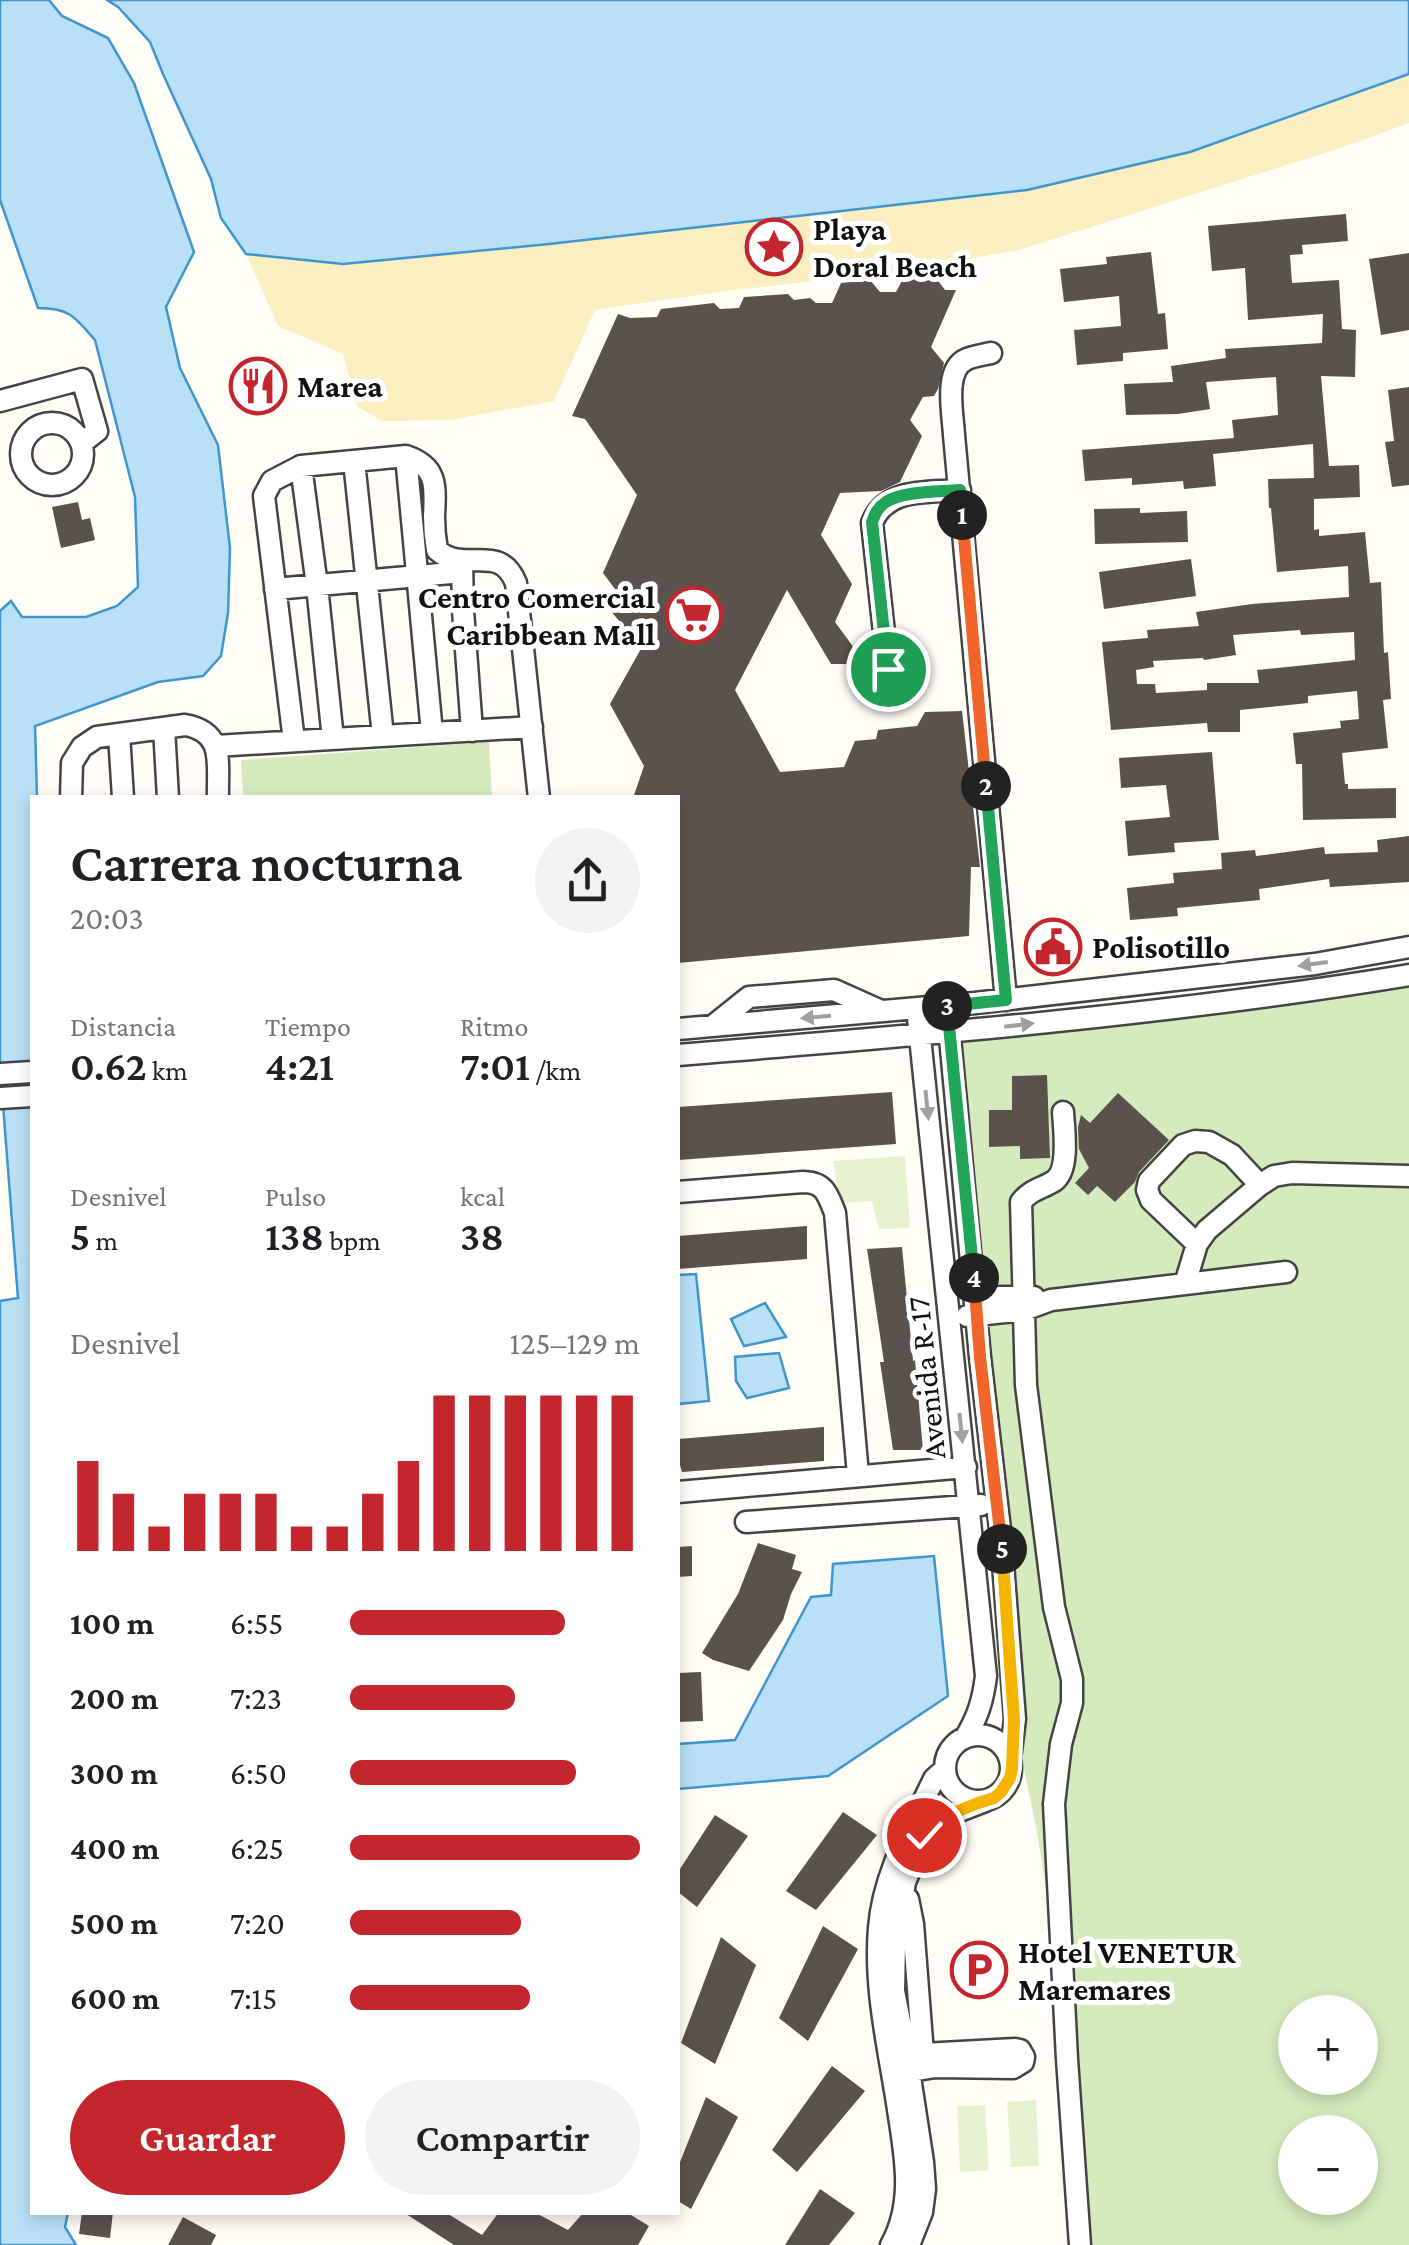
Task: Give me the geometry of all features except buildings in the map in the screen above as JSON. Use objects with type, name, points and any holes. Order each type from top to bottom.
[{"type":"street","points":[[991,353],[958,364],[953,376],[954,435],[1006,1000]]},
{"type":"street","points":[[0,400],[82,379],[97,431],[82,444]]},
{"type":"street","points":[[46,423],[63,424],[75,431],[84,455],[75,475],[64,483],[51,485],[38,482],[11,459],[22,448],[26,436],[46,423]]},
{"type":"street","points":[[406,456],[432,733]]},
{"type":"street","points":[[294,742],[264,496],[272,481],[300,466],[406,456],[419,460],[429,469],[434,482],[437,550],[462,567]]},
{"type":"street","points":[[354,460],[383,736]]},
{"type":"street","points":[[300,466],[333,739]]},
{"type":"street","points":[[888,669],[872,522],[885,502],[899,496],[960,490]]},
{"type":"street","points":[[275,589],[419,576],[490,559],[502,563],[511,571],[516,584],[538,795]]},
{"type":"street","points":[[462,567],[472,730]]},
{"type":"street","points":[[71,795],[72,762],[82,747],[98,737],[185,726],[211,735],[216,746],[218,795]]},
{"type":"street","points":[[216,746],[532,727]]},
{"type":"street","points":[[164,728],[168,795]]},
{"type":"street","points":[[119,734],[122,795]]},
{"type":"street","points":[[680,1029],[1006,1000],[1315,964],[1409,946]]},
{"type":"street","points":[[680,1055],[949,1033],[1302,992],[1409,975]]},
{"type":"street","name":"Avenida R-17","points":[[947,1006],[1012,1673],[1010,1778],[994,1798],[985,1801]]},
{"type":"street","name":"Avenida R-17","points":[[904,2063],[879,1984],[879,1929],[888,1878],[934,1778],[944,1769],[949,1752],[976,1720],[986,1676],[917,1008]]},
{"type":"street","points":[[0,1074],[30,1072]]},
{"type":"street","points":[[0,1098],[30,1096]]},
{"type":"street","points":[[1063,1112],[1064,1170],[1057,1180],[1028,1192],[1021,1202],[1026,1384],[1054,1607],[1072,1679],[1072,1704],[1061,1744],[1054,1804],[1066,2060],[1080,2245]]},
{"type":"street","points":[[1197,1244],[1151,1200],[1147,1190],[1149,1181],[1183,1146],[1195,1141],[1209,1142],[1232,1155],[1260,1185]]},
{"type":"street","points":[[1185,1284],[1197,1244],[1208,1230],[1274,1176],[1409,1176]]},
{"type":"street","points":[[680,1192],[804,1182],[815,1182],[827,1190],[835,1213],[858,1475]]},
{"type":"street","points":[[949,1318],[976,1306],[1286,1272]]},
{"type":"street","points":[[680,1492],[966,1467]]},
{"type":"street","points":[[746,1522],[998,1504]]},
{"type":"street","points":[[986,1676],[1012,1673]]},
{"type":"street","points":[[964,1738],[987,1736],[998,1741],[1010,1759]]},
{"type":"street","points":[[944,1769],[954,1792],[974,1802],[985,1801]]},
{"type":"street","points":[[909,2245],[922,2212],[925,2189],[894,1991],[895,1944],[906,1882],[924,1835],[939,1819],[985,1801]]},
{"type":"street","points":[[890,2245],[906,2204],[904,2063]]},
{"type":"green space","points":[[489,742],[492,795],[243,795],[241,760]]},
{"type":"green space","points":[[1409,975],[1409,2245],[1090,2245],[1076,2081],[1021,1754],[949,1033]]},
{"type":"green space","points":[[905,1156],[910,1228],[879,1229],[872,1201],[840,1203],[833,1161]]},
{"type":"green space","points":[[1036,2100],[1039,2166],[1011,2167],[1007,2102]]},
{"type":"green space","points":[[985,2105],[989,2170],[960,2172],[957,2106]]},
{"type":"sand","name":"Playa Doral Beach","points":[[1409,74],[1409,123],[1019,250],[886,273],[595,310],[554,401],[450,420],[382,421],[357,406],[343,354],[278,326],[246,254],[343,264],[1026,190],[1190,152]]},
{"type":"water","points":[[0,0],[49,0],[62,16],[108,38],[134,83],[194,252],[166,307],[180,368],[218,445],[230,548],[228,613],[221,656],[203,676],[158,682],[35,726],[37,795],[30,795],[30,2215],[68,2215],[65,2227],[76,2245],[0,2245],[0,1301],[18,1298],[0,1066],[0,611],[11,601],[22,617],[86,617],[117,606],[138,587],[135,497],[95,340],[71,315],[38,308],[0,200]]},
{"type":"water","points":[[107,0],[1409,0],[1409,74],[1190,152],[1027,190],[343,264],[246,254],[221,218],[211,179],[150,42]]},
{"type":"water","points":[[696,1274],[709,1401],[680,1404],[680,1275]]},
{"type":"water","points":[[765,1303],[786,1337],[744,1346],[731,1319]]},
{"type":"water","points":[[779,1353],[789,1388],[747,1398],[736,1381],[735,1357]]},
{"type":"water","points":[[934,1556],[948,1696],[828,1776],[680,1789],[680,1744],[735,1740],[811,1597],[831,1595],[833,1564]]},
{"type":"place","name":"Playa Doral Beach","points":[[774,247]]},
{"type":"place","name":"Marea","points":[[258,386]]},
{"type":"place","name":"Centro Comercial Caribbean Mall","points":[[694,615]]},
{"type":"place","name":"Polisotillo","points":[[1053,947]]},
{"type":"place","name":"Hotel VENETUR Maremares","points":[[979,1970]]},
{"type":"route","points":[[888,669],[872,522],[885,502],[899,496],[960,490],[1006,1000],[947,1006],[980,1357],[1002,1538],[1014,1720],[1012,1768],[1007,1786],[994,1798],[939,1819],[924,1835]]}]
